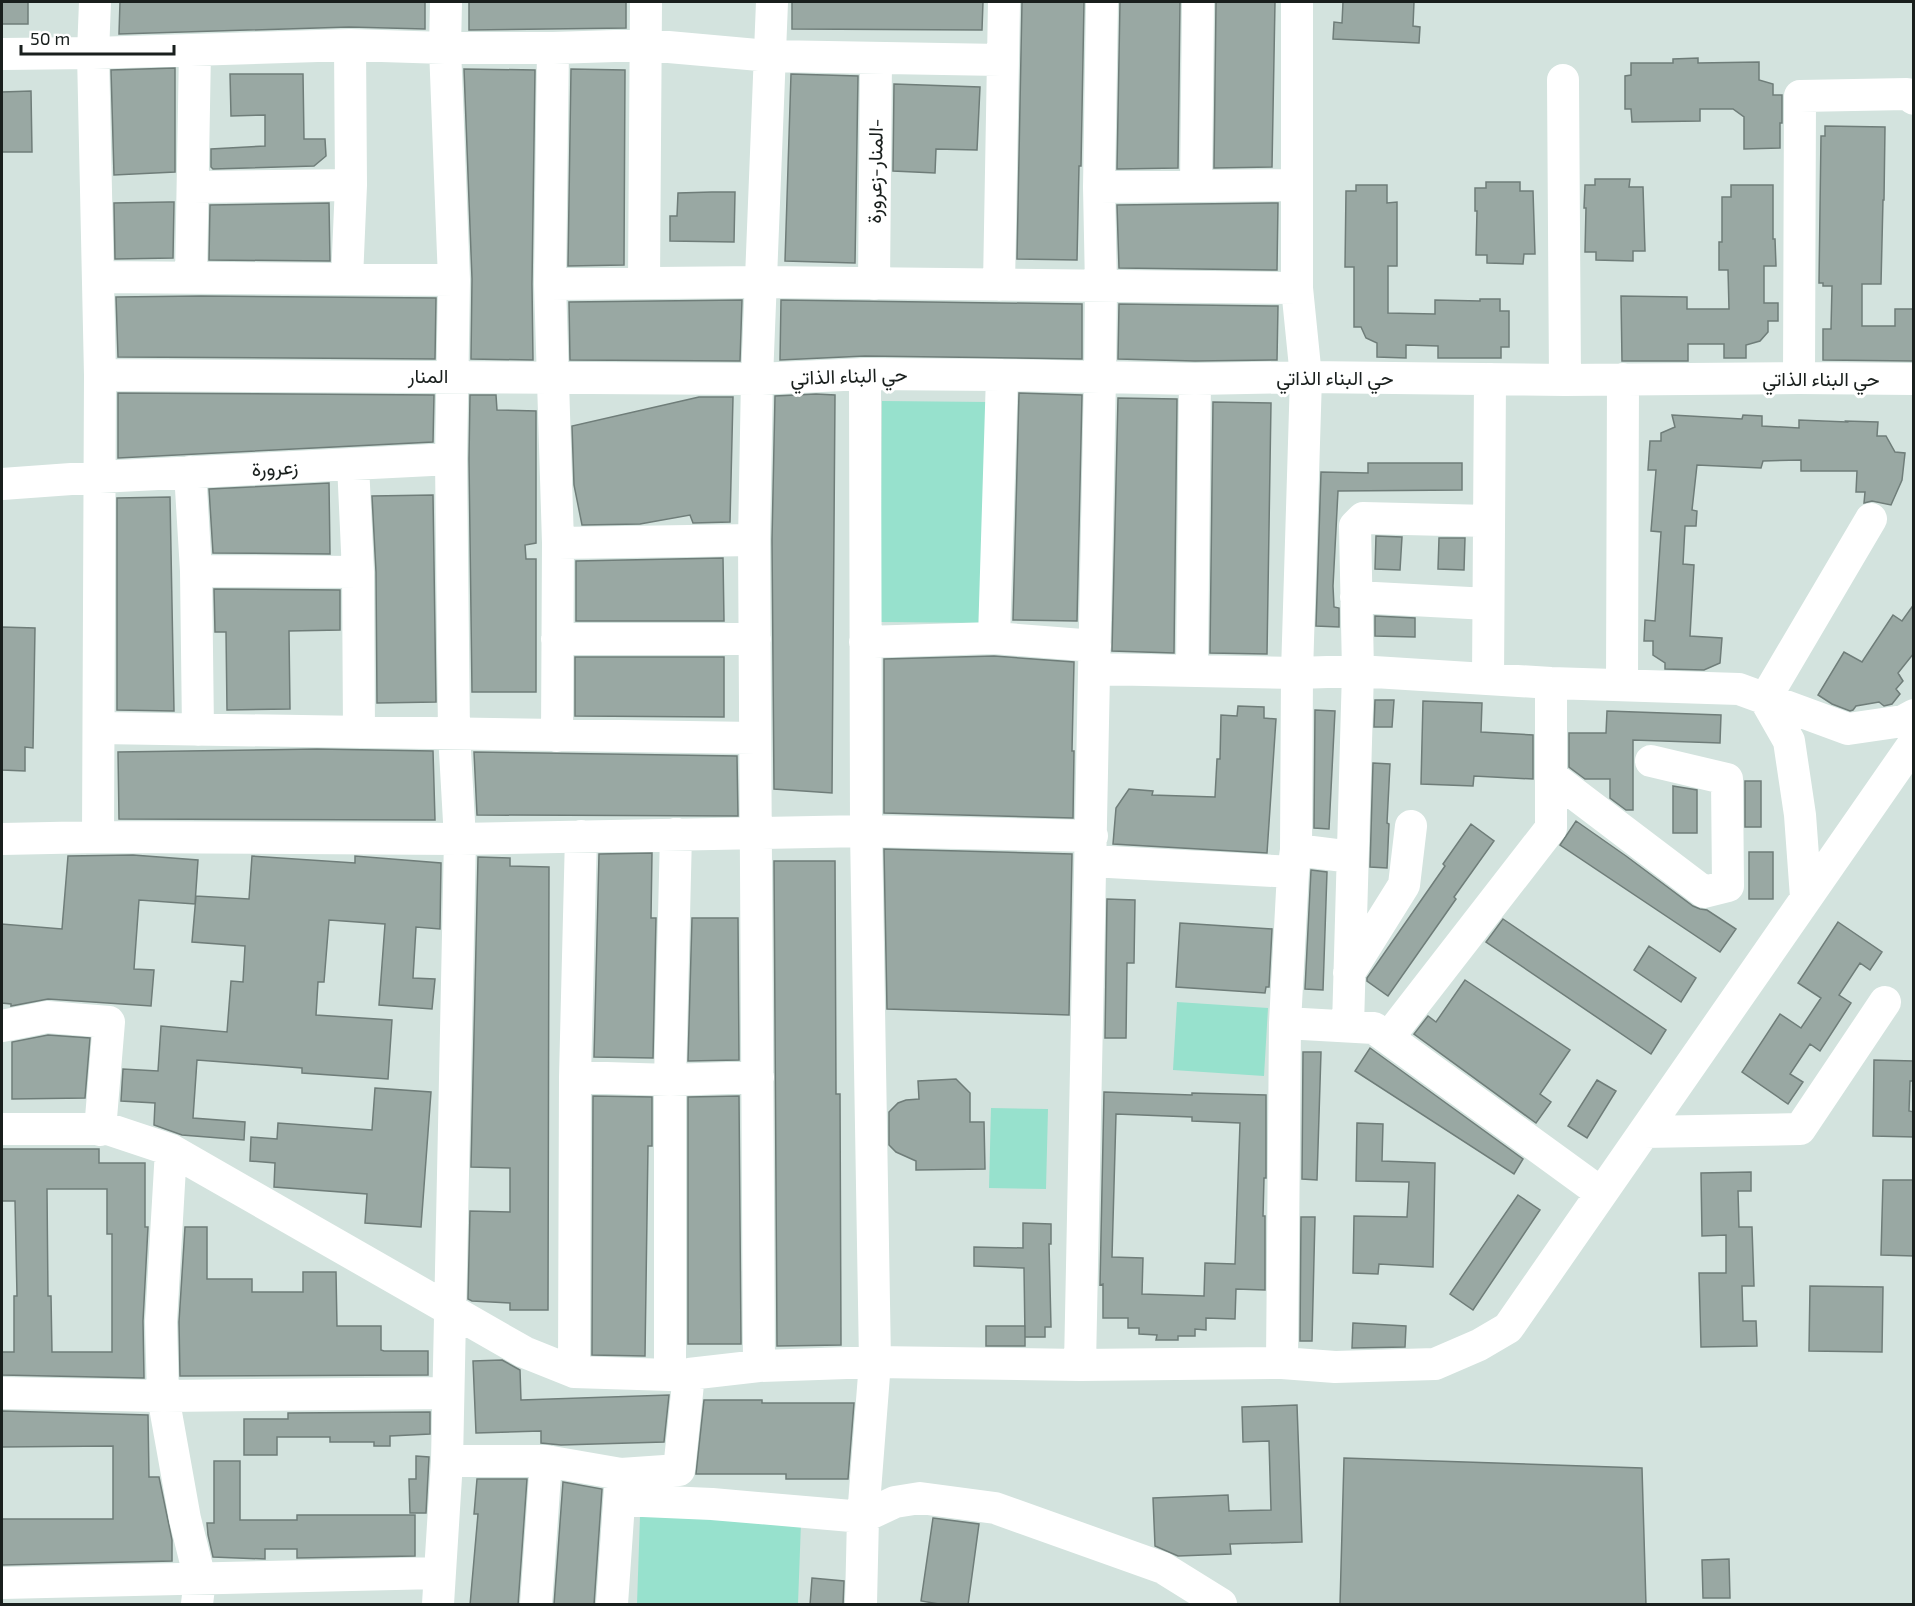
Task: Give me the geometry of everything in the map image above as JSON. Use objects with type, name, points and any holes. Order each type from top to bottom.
[{"type":"street","points":[[95,2],[93,54],[100,375],[98,837]]},
{"type":"street","points":[[438,1605],[447,1461],[460,839],[454,734],[451,459],[454,280],[445,48],[446,2]]},
{"type":"street","points":[[644,282],[646,2]]},
{"type":"street","points":[[759,1366],[754,540],[757,379],[772,2]]},
{"type":"street","points":[[999,285],[1001,60],[1004,2]]},
{"type":"street","points":[[1080,1365],[1100,377],[1099,187],[1102,2]]},
{"type":"street","points":[[1196,186],[1198,2]]},
{"type":"street","points":[[1282,1363],[1285,1023],[1294,861],[1306,377],[1297,288],[1297,2]]},
{"type":"street","points":[[2,54],[93,54],[350,45],[445,48],[646,45],[770,56],[1001,60]]},
{"type":"street","points":[[347,279],[351,185],[350,45]]},
{"type":"street","points":[[553,48],[550,284],[558,543],[557,735]]},
{"type":"street","points":[[191,278],[195,50]]},
{"type":"street","name":"المنار-زعرورة-","points":[[874,284],[876,58]]},
{"type":"street","points":[[1563,80],[1565,380]]},
{"type":"street","points":[[1799,378],[1800,96],[1907,94],[1914,99]]},
{"type":"street","points":[[193,187],[351,185]]},
{"type":"street","points":[[1099,187],[1297,185]]},
{"type":"street","points":[[98,277],[454,280]]},
{"type":"street","points":[[550,284],[762,282],[1297,288]]},
{"type":"street","points":[[861,1605],[863,1517],[874,1362],[866,831],[865,374]]},
{"type":"street","name":"حي البناء الذاتي","points":[[757,379],[865,374],[1195,379],[1306,377],[1565,380],[1914,379]]},
{"type":"street","name":"المنار","points":[[100,375],[757,379]]},
{"type":"street","points":[[994,638],[1002,375]]},
{"type":"street","points":[[1192,670],[1195,379]]},
{"type":"street","points":[[1488,679],[1490,379]]},
{"type":"street","points":[[1622,685],[1623,379]]},
{"type":"street","name":"زعرورة","points":[[2,484],[451,459]]},
{"type":"street","points":[[353,464],[358,573],[359,732]]},
{"type":"street","points":[[190,472],[196,571],[198,730]]},
{"type":"street","points":[[1348,1026],[1358,671],[1355,526],[1363,518],[1489,521]]},
{"type":"street","points":[[1765,699],[1871,519]]},
{"type":"street","points":[[558,543],[754,540]]},
{"type":"street","points":[[196,571],[358,573]]},
{"type":"street","points":[[1356,597],[1488,604]]},
{"type":"street","points":[[865,642],[994,638],[1095,658],[1192,670],[1297,673],[1358,671],[1551,683],[1739,689],[1848,729],[1903,722],[1914,715]]},
{"type":"street","points":[[557,639],[755,639]]},
{"type":"street","points":[[1388,1038],[1551,828],[1551,683]]},
{"type":"street","points":[[1765,699],[1789,741],[1800,815],[1806,897]]},
{"type":"street","points":[[100,728],[756,738]]},
{"type":"street","points":[[2,1129],[108,1129],[171,1150],[524,1352],[574,1372],[679,1375],[759,1366],[874,1362],[1080,1365],[1282,1363],[1335,1368],[1435,1364],[1479,1345],[1508,1328],[1914,742]]},
{"type":"street","points":[[1551,776],[1704,892],[1728,886],[1727,779],[1652,761]]},
{"type":"street","points":[[1349,974],[1404,885],[1411,826]]},
{"type":"street","points":[[2,839],[98,837],[460,839],[866,831],[1091,849],[1294,861],[1352,857]]},
{"type":"street","points":[[620,1487],[679,1470],[679,1375],[670,1080],[676,834]]},
{"type":"street","points":[[574,1372],[575,1077],[581,836]]},
{"type":"street","points":[[1644,1132],[1800,1129],[1885,1002]]},
{"type":"street","points":[[2,1026],[47,1017],[109,1022],[100,1130]]},
{"type":"street","points":[[1285,1023],[1374,1028],[1601,1193]]},
{"type":"street","points":[[575,1077],[670,1080],[758,1077]]},
{"type":"street","points":[[171,1150],[161,1322],[163,1396],[199,1592]]},
{"type":"street","points":[[2,1393],[163,1396],[448,1393]]},
{"type":"street","points":[[447,1461],[546,1461],[620,1487],[712,1504],[863,1517],[895,1502],[920,1498],[995,1508],[1163,1568],[1221,1605]]},
{"type":"street","points":[[536,1605],[546,1461]]},
{"type":"street","points":[[612,1605],[620,1487]]},
{"type":"street","points":[[2,1583],[199,1592],[439,1573]]},
{"type":"green space","points":[[882,401],[989,402],[987,623],[880,622]]},
{"type":"green space","points":[[1177,1002],[1268,1008],[1264,1076],[1173,1070]]},
{"type":"green space","points":[[991,1108],[1048,1109],[1046,1189],[989,1188]]},
{"type":"green space","points":[[640,1516],[801,1523],[798,1604],[637,1604]]},
{"type":"building","points":[[2,2],[28,2],[28,24],[2,24]]},
{"type":"building","points":[[120,2],[425,2],[425,29],[349,27],[119,34]]},
{"type":"building","points":[[469,2],[626,2],[626,28],[469,30]]},
{"type":"building","points":[[792,2],[983,2],[982,30],[792,29]]},
{"type":"building","points":[[1022,2],[1084,2],[1077,260],[1017,259]]},
{"type":"building","points":[[1120,2],[1180,2],[1178,168],[1117,169]]},
{"type":"building","points":[[1216,2],[1275,2],[1272,167],[1214,168]]},
{"type":"building","points":[[1343,2],[1414,2],[1413,26],[1420,27],[1419,43],[1333,39],[1334,22],[1342,23]]},
{"type":"building","points":[[1698,58],[1698,63],[1759,62],[1759,80],[1773,84],[1773,95],[1782,95],[1780,148],[1744,149],[1744,117],[1733,109],[1700,109],[1700,121],[1632,122],[1631,109],[1625,109],[1625,76],[1631,75],[1631,63],[1673,63],[1673,59]]},
{"type":"building","points":[[175,68],[175,172],[114,175],[111,70]]},
{"type":"building","points":[[464,69],[535,70],[533,360],[471,359],[472,279]]},
{"type":"building","points":[[571,69],[625,70],[624,265],[568,266]]},
{"type":"building","points":[[230,74],[303,74],[304,139],[325,139],[326,156],[314,166],[213,169],[211,149],[265,146],[265,115],[231,116]]},
{"type":"building","points":[[791,74],[858,76],[855,263],[785,261]]},
{"type":"building","points":[[894,84],[980,87],[977,150],[936,149],[935,173],[893,171]]},
{"type":"building","points":[[31,91],[32,152],[2,152],[2,92]]},
{"type":"building","points":[[1825,126],[1885,127],[1881,284],[1862,284],[1862,326],[1895,326],[1895,309],[1914,309],[1914,361],[1823,360],[1823,329],[1831,329],[1832,286],[1823,286],[1823,283],[1819,283],[1821,136],[1825,136]]},
{"type":"building","points":[[1595,179],[1630,179],[1629,187],[1643,187],[1645,251],[1633,251],[1633,261],[1596,260],[1596,252],[1585,252],[1585,185],[1595,185]]},
{"type":"building","points":[[1486,182],[1520,182],[1520,191],[1533,191],[1535,254],[1524,254],[1523,264],[1487,263],[1487,255],[1476,255],[1475,188],[1486,188]]},
{"type":"building","points":[[1356,185],[1387,185],[1387,203],[1397,202],[1397,266],[1388,266],[1388,313],[1435,314],[1435,300],[1500,299],[1500,311],[1509,311],[1509,347],[1501,347],[1501,358],[1438,358],[1438,346],[1406,345],[1406,358],[1377,357],[1377,343],[1366,338],[1361,327],[1354,327],[1354,267],[1345,267],[1346,191],[1356,191]]},
{"type":"building","points":[[1731,185],[1773,185],[1773,239],[1775,239],[1776,266],[1764,266],[1764,303],[1778,303],[1778,321],[1768,321],[1768,332],[1760,341],[1746,345],[1746,358],[1724,358],[1724,344],[1688,344],[1688,361],[1622,361],[1621,296],[1687,297],[1687,309],[1729,309],[1728,270],[1719,270],[1719,242],[1722,242],[1722,197],[1731,197]]},
{"type":"building","points":[[735,192],[734,242],[670,241],[670,216],[677,216],[678,193]]},
{"type":"building","points":[[174,202],[173,258],[115,259],[114,203]]},
{"type":"building","points":[[329,203],[330,261],[209,260],[210,205]]},
{"type":"building","points":[[1278,203],[1277,270],[1119,268],[1117,205]]},
{"type":"building","points":[[116,297],[436,298],[435,359],[118,357]]},
{"type":"building","points":[[742,300],[740,361],[570,360],[569,302]]},
{"type":"building","points":[[781,300],[1082,304],[1082,359],[865,356],[780,360]]},
{"type":"building","points":[[1119,304],[1278,306],[1277,360],[1118,359]]},
{"type":"building","points":[[118,393],[434,395],[433,442],[118,458]]},
{"type":"building","points":[[1019,393],[1082,395],[1077,621],[1013,620]]},
{"type":"building","points":[[470,395],[496,395],[497,410],[536,411],[536,543],[525,545],[526,559],[536,559],[536,692],[472,692]]},
{"type":"building","points":[[835,395],[832,793],[774,789],[772,540],[775,396]]},
{"type":"building","points":[[699,397],[733,397],[730,522],[693,523],[690,515],[640,524],[582,525],[574,485],[572,426]]},
{"type":"building","points":[[1118,398],[1177,399],[1174,653],[1112,651]]},
{"type":"building","points":[[1213,402],[1271,403],[1267,654],[1210,653]]},
{"type":"building","points":[[1672,415],[1742,419],[1743,415],[1762,416],[1762,426],[1799,428],[1799,420],[1878,422],[1877,436],[1886,436],[1895,452],[1905,453],[1902,480],[1891,505],[1872,501],[1864,503],[1865,492],[1856,492],[1857,471],[1801,471],[1801,460],[1763,461],[1761,468],[1697,465],[1692,510],[1697,511],[1696,526],[1685,526],[1683,564],[1694,565],[1690,636],[1722,638],[1720,663],[1704,670],[1665,669],[1665,663],[1653,655],[1653,641],[1644,641],[1645,620],[1655,621],[1661,532],[1651,531],[1656,470],[1648,470],[1650,441],[1661,441],[1661,433],[1675,427]]},
{"type":"building","points":[[1368,463],[1462,463],[1462,490],[1338,491],[1333,586],[1334,607],[1339,608],[1339,627],[1316,626],[1321,472],[1368,473]]},
{"type":"building","points":[[329,483],[330,554],[213,553],[209,489]]},
{"type":"building","points":[[433,495],[436,702],[377,703],[376,572],[372,496]]},
{"type":"building","points":[[170,497],[174,711],[117,710],[117,498]]},
{"type":"building","points":[[1376,536],[1402,537],[1400,570],[1375,569]]},
{"type":"building","points":[[1439,538],[1465,538],[1464,570],[1438,569]]},
{"type":"building","points":[[723,558],[724,621],[576,621],[576,561]]},
{"type":"building","points":[[214,589],[340,590],[340,630],[289,631],[290,709],[227,710],[226,632],[215,632]]},
{"type":"building","points":[[1914,604],[1914,653],[1898,673],[1903,681],[1896,689],[1900,694],[1892,704],[1884,706],[1879,702],[1856,706],[1850,711],[1818,695],[1844,652],[1862,662],[1893,615],[1902,621]]},
{"type":"building","points":[[1375,616],[1415,618],[1415,637],[1375,636]]},
{"type":"building","points":[[2,627],[35,628],[33,748],[25,747],[25,771],[2,770]]},
{"type":"building","points":[[994,656],[1074,662],[1073,818],[884,813],[884,659]]},
{"type":"building","points":[[575,657],[724,657],[724,717],[575,716]]},
{"type":"building","points":[[1375,700],[1394,700],[1392,727],[1374,727]]},
{"type":"building","points":[[1423,701],[1482,703],[1481,732],[1533,735],[1533,779],[1474,776],[1473,786],[1421,784]]},
{"type":"building","points":[[1238,706],[1264,707],[1264,718],[1276,719],[1267,853],[1113,844],[1116,808],[1129,789],[1153,791],[1152,795],[1215,797],[1217,759],[1220,759],[1221,715],[1237,716]]},
{"type":"building","points":[[1315,710],[1335,711],[1329,829],[1314,828]]},
{"type":"building","points":[[1607,711],[1721,715],[1720,743],[1633,740],[1633,810],[1626,810],[1610,798],[1610,779],[1585,779],[1569,767],[1569,733],[1606,733]]},
{"type":"building","points":[[317,749],[433,751],[435,820],[119,819],[118,752]]},
{"type":"building","points":[[474,752],[737,756],[738,816],[477,815]]},
{"type":"building","points":[[1373,763],[1390,764],[1387,868],[1370,867]]},
{"type":"building","points":[[1745,781],[1761,781],[1761,827],[1745,827]]},
{"type":"building","points":[[1673,786],[1697,790],[1697,833],[1673,833]]},
{"type":"building","points":[[1576,821],[1693,906],[1707,910],[1736,929],[1720,952],[1560,845]]},
{"type":"building","points":[[1471,824],[1494,841],[1388,996],[1367,981],[1367,978],[1445,866],[1443,864]]},
{"type":"building","points":[[884,849],[1072,854],[1069,1015],[887,1009]]},
{"type":"building","points":[[1749,852],[1773,852],[1773,899],[1749,899]]},
{"type":"building","points":[[652,853],[651,918],[656,918],[653,1058],[594,1057],[599,854]]},
{"type":"building","points":[[133,855],[198,860],[195,904],[139,900],[134,969],[154,970],[151,1006],[48,999],[11,1006],[11,1004],[2,1003],[2,924],[62,929],[68,856]]},
{"type":"building","points":[[252,856],[355,863],[355,856],[441,863],[440,929],[416,927],[413,978],[435,979],[432,1009],[379,1005],[385,924],[329,920],[324,982],[318,982],[316,1015],[392,1020],[388,1079],[302,1073],[302,1068],[197,1060],[193,1118],[245,1122],[244,1140],[182,1135],[154,1125],[155,1103],[121,1101],[123,1069],[158,1071],[161,1026],[227,1032],[231,981],[243,982],[245,946],[192,942],[196,896],[249,899]]},
{"type":"building","points":[[478,857],[510,858],[510,866],[549,867],[548,1310],[510,1310],[510,1303],[468,1299],[470,1211],[510,1212],[510,1168],[471,1167]]},
{"type":"building","points":[[774,861],[835,861],[836,1094],[840,1094],[841,1345],[777,1346]]},
{"type":"building","points":[[1311,870],[1327,872],[1323,990],[1305,989]]},
{"type":"building","points":[[1107,899],[1135,900],[1134,963],[1127,963],[1126,1038],[1105,1038]]},
{"type":"building","points":[[692,918],[738,918],[739,1060],[688,1061]]},
{"type":"building","points":[[1503,919],[1666,1030],[1651,1054],[1486,942]]},
{"type":"building","points":[[1838,922],[1882,952],[1870,970],[1860,963],[1839,995],[1851,1003],[1820,1051],[1810,1044],[1790,1074],[1803,1082],[1788,1104],[1742,1072],[1780,1014],[1801,1028],[1821,998],[1798,983]]},
{"type":"building","points":[[1180,923],[1272,929],[1269,987],[1266,987],[1265,993],[1176,987]]},
{"type":"building","points":[[1649,946],[1696,978],[1681,1002],[1634,970]]},
{"type":"building","points":[[1465,980],[1570,1050],[1540,1094],[1551,1102],[1536,1123],[1414,1034],[1428,1016],[1436,1022]]},
{"type":"building","points":[[48,1035],[90,1038],[85,1098],[12,1099],[12,1042]]},
{"type":"building","points":[[1370,1048],[1523,1159],[1514,1174],[1355,1071]]},
{"type":"building","points":[[1303,1052],[1321,1052],[1317,1180],[1302,1179]]},
{"type":"building","points":[[1874,1060],[1914,1061],[1914,1081],[1910,1081],[1909,1111],[1914,1112],[1914,1137],[1873,1136]]},
{"type":"building","points":[[956,1079],[970,1093],[970,1122],[984,1122],[985,1169],[916,1170],[916,1161],[896,1152],[889,1145],[889,1112],[898,1103],[919,1099],[918,1081]]},
{"type":"building","points":[[1597,1080],[1616,1091],[1587,1138],[1568,1126]]},
{"type":"building","points":[[375,1088],[431,1092],[421,1227],[365,1223],[367,1194],[274,1187],[275,1163],[250,1161],[251,1137],[277,1139],[278,1123],[372,1130]]},
{"type":"building","points":[[1104,1092],[1266,1095],[1266,1178],[1264,1178],[1263,1216],[1265,1216],[1265,1290],[1236,1289],[1235,1319],[1206,1318],[1206,1330],[1195,1329],[1195,1336],[1178,1336],[1178,1340],[1156,1340],[1157,1335],[1139,1334],[1139,1328],[1128,1328],[1128,1318],[1103,1318],[1103,1284],[1100,1285]],"holes":[[[1116,1114],[1192,1117],[1192,1121],[1240,1123],[1235,1264],[1205,1263],[1204,1296],[1142,1294],[1143,1258],[1112,1257]]]},
{"type":"building","points":[[593,1096],[652,1097],[652,1146],[648,1146],[645,1356],[592,1355]]},
{"type":"building","points":[[739,1096],[741,1344],[688,1344],[688,1097]]},
{"type":"building","points":[[1357,1123],[1383,1124],[1382,1161],[1435,1163],[1433,1267],[1379,1264],[1378,1274],[1353,1273],[1354,1216],[1407,1217],[1409,1182],[1356,1181]]},
{"type":"building","points":[[2,1149],[99,1149],[99,1163],[145,1163],[145,1227],[148,1227],[143,1321],[144,1378],[2,1375],[2,1352],[14,1352],[14,1296],[17,1296],[15,1201],[2,1201]],"holes":[[[47,1189],[107,1189],[107,1234],[112,1234],[112,1352],[52,1352],[51,1296],[48,1296]]]},
{"type":"building","points":[[1751,1172],[1751,1191],[1738,1191],[1739,1227],[1752,1227],[1754,1286],[1742,1286],[1743,1321],[1756,1321],[1757,1346],[1701,1347],[1699,1273],[1726,1273],[1726,1235],[1702,1236],[1701,1173]]},
{"type":"building","points":[[1883,1180],[1914,1180],[1914,1256],[1881,1255]]},
{"type":"building","points":[[1518,1195],[1540,1210],[1473,1310],[1450,1294]]},
{"type":"building","points":[[1301,1217],[1315,1217],[1312,1341],[1300,1341]]},
{"type":"building","points":[[1023,1223],[1051,1224],[1051,1244],[1049,1244],[1051,1327],[1045,1327],[1045,1337],[1025,1337],[1024,1268],[974,1266],[974,1247],[1023,1248]]},
{"type":"building","points":[[185,1227],[207,1227],[207,1279],[252,1279],[252,1292],[303,1292],[303,1272],[336,1272],[337,1326],[381,1326],[381,1350],[384,1351],[428,1351],[428,1375],[180,1376],[179,1322]]},
{"type":"building","points":[[1810,1286],[1883,1287],[1882,1352],[1809,1351]]},
{"type":"building","points":[[1353,1323],[1406,1326],[1405,1347],[1352,1348]]},
{"type":"building","points":[[986,1326],[1025,1326],[1025,1346],[986,1346]]},
{"type":"building","points":[[502,1360],[520,1370],[521,1400],[669,1395],[664,1442],[561,1445],[541,1443],[541,1431],[476,1433],[473,1361]]},
{"type":"building","points":[[704,1400],[762,1400],[762,1403],[854,1403],[848,1479],[786,1479],[786,1474],[696,1474]]},
{"type":"building","points":[[1297,1405],[1302,1542],[1230,1544],[1231,1554],[1178,1556],[1155,1546],[1153,1498],[1228,1495],[1229,1511],[1271,1510],[1269,1441],[1243,1442],[1242,1407]]},
{"type":"building","points":[[2,1411],[148,1415],[149,1477],[159,1477],[172,1540],[172,1561],[2,1565],[2,1519],[113,1519],[113,1446],[2,1447]]},
{"type":"building","points":[[430,1412],[430,1434],[390,1436],[390,1446],[374,1446],[374,1442],[330,1442],[330,1437],[277,1437],[277,1455],[244,1455],[244,1419],[288,1419],[288,1413]]},
{"type":"building","points":[[416,1456],[429,1457],[426,1513],[410,1513],[409,1479],[416,1479]]},
{"type":"building","points":[[1344,1458],[1642,1468],[1646,1605],[1340,1605]]},
{"type":"building","points":[[214,1461],[240,1461],[240,1520],[297,1520],[297,1515],[415,1515],[415,1556],[297,1558],[297,1549],[265,1549],[265,1559],[213,1557],[207,1523],[214,1523]]},
{"type":"building","points":[[477,1479],[527,1479],[518,1605],[470,1605],[478,1514],[474,1514]]},
{"type":"building","points":[[563,1482],[602,1489],[594,1605],[554,1605]]},
{"type":"building","points":[[933,1518],[979,1524],[968,1605],[945,1605],[921,1601]]},
{"type":"building","points":[[1729,1559],[1730,1598],[1703,1598],[1702,1560]]},
{"type":"building","points":[[812,1578],[844,1581],[843,1605],[810,1605]]}]
